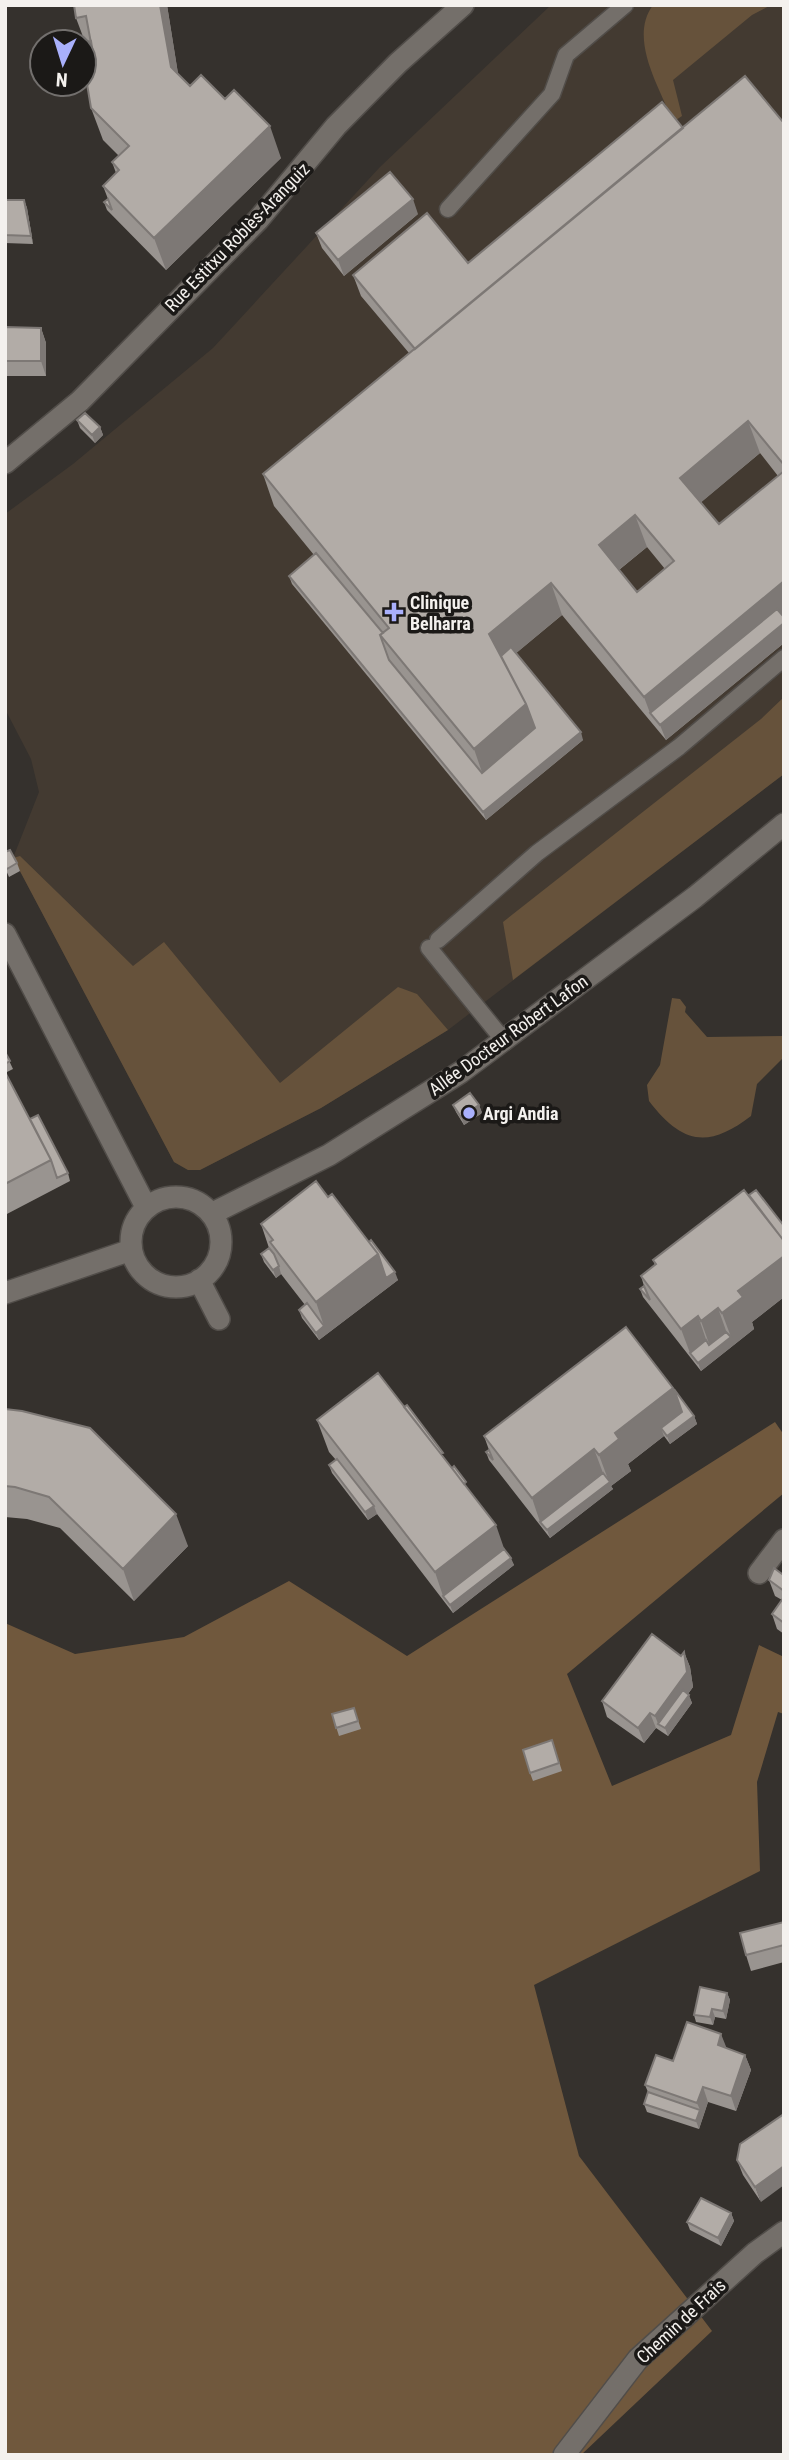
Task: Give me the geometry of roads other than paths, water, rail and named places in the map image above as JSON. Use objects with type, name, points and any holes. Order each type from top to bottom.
[{"type":"street","name":"Rue Estitxu Roblès-Aranguiz","points":[[5,463],[80,401],[258,220],[345,117],[398,62],[463,5]]},
{"type":"street","name":"Allée Docteur Robert Lafon","points":[[211,1214],[329,1154],[505,1042],[695,897],[784,824]]},
{"type":"street","points":[[5,934],[146,1208]]},
{"type":"street","points":[[180,1197],[198,1202],[211,1214],[221,1242],[211,1270],[199,1280],[171,1287],[157,1283],[141,1270],[131,1250],[131,1235],[136,1220],[146,1208],[162,1199],[180,1197]]},
{"type":"street","points":[[5,1293],[131,1250]]},
{"type":"street","points":[[199,1280],[219,1319]]},
{"type":"street","points":[[759,1573],[784,1539]]},
{"type":"street","name":"Chemin de Frais","points":[[564,2455],[638,2359],[755,2253],[784,2232]]},
{"type":"lane","points":[[448,209],[552,94],[566,55],[625,5]]},
{"type":"lane","points":[[505,1042],[434,944],[537,853],[679,747],[784,658]]},
{"type":"place","name":"Clinique Belharra","points":[[394,612]]},
{"type":"place","name":"Argi Andia","points":[[469,1113]]}]
